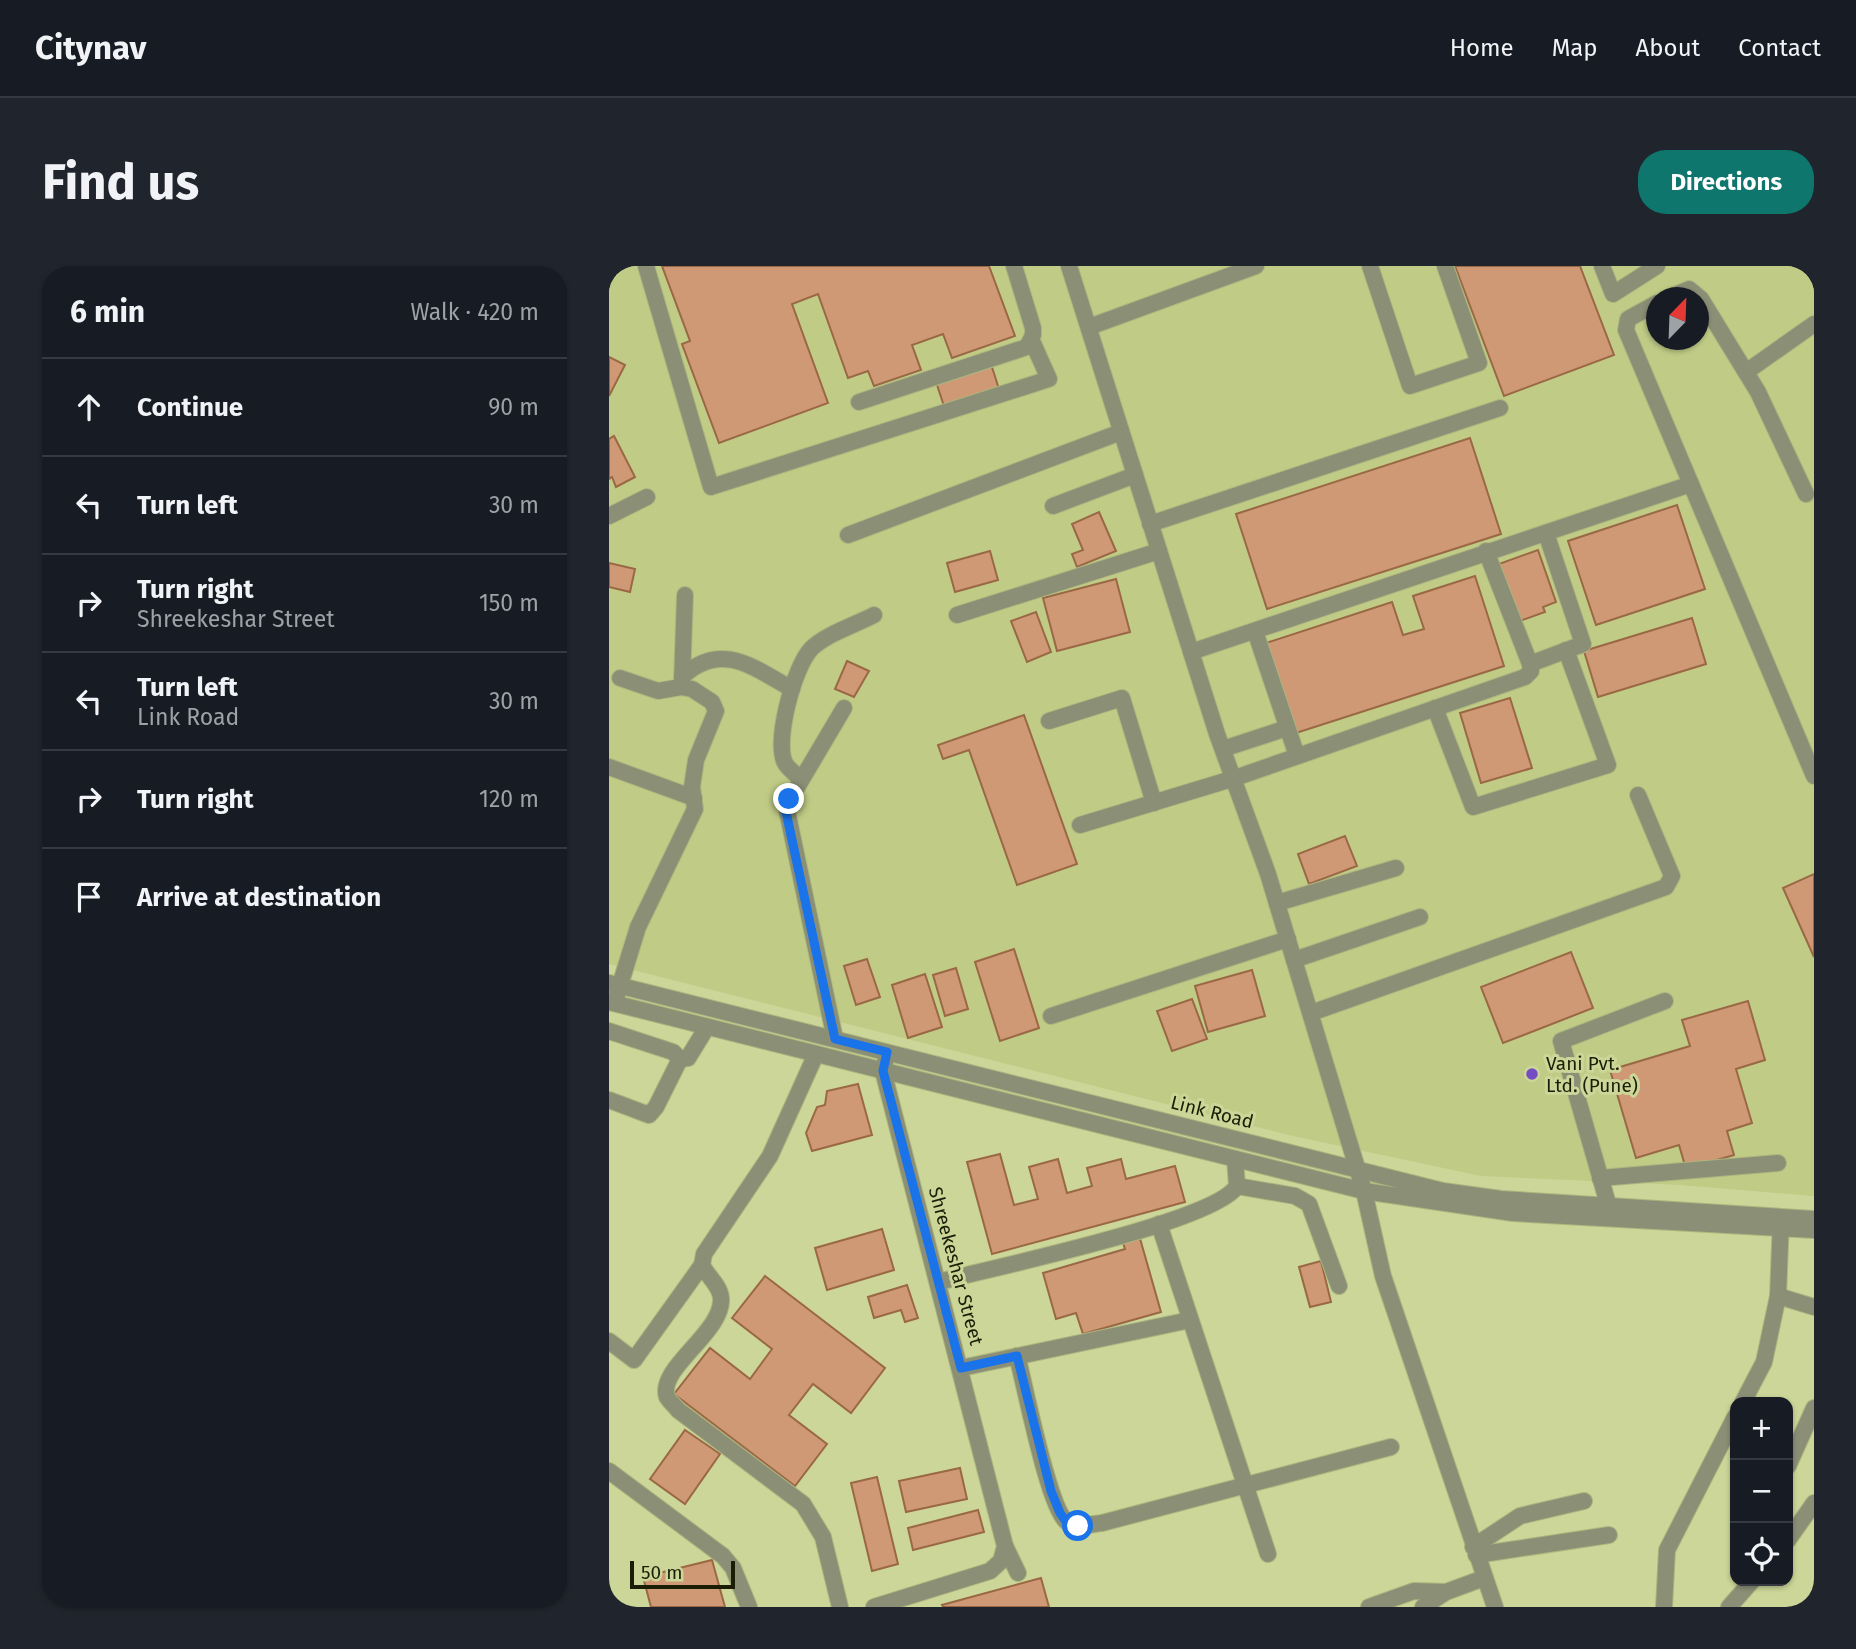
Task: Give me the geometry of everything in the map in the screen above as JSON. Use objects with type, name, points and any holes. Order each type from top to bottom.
[{"type":"street","points":[[646,266],[711,487],[1049,379],[1031,341],[1033,328],[1014,266]]},
{"type":"street","points":[[1069,266],[1191,652],[1288,939],[1364,1191],[1383,1276],[1495,1607]]},
{"type":"street","points":[[1089,327],[1257,266]]},
{"type":"street","points":[[1370,266],[1410,386],[1479,363],[1445,266]]},
{"type":"street","points":[[1602,266],[1613,294],[1657,266]]},
{"type":"street","points":[[1646,309],[1628,319],[1626,330],[1814,776]]},
{"type":"street","points":[[1709,314],[1774,423],[1806,494]]},
{"type":"street","points":[[1746,372],[1814,324]]},
{"type":"street","points":[[859,402],[1017,351],[1031,341]]},
{"type":"street","points":[[1150,524],[1500,408]]},
{"type":"street","points":[[848,535],[1121,432]]},
{"type":"street","points":[[1053,506],[1135,475]]},
{"type":"street","points":[[1191,652],[1691,484]]},
{"type":"street","points":[[609,516],[647,497]]},
{"type":"street","points":[[1530,664],[1583,644],[1546,533]]},
{"type":"street","points":[[957,615],[1159,551]]},
{"type":"street","points":[[1080,825],[1235,778],[1525,677],[1531,671],[1530,664],[1486,551]]},
{"type":"street","points":[[682,682],[685,595]]},
{"type":"street","points":[[801,779],[786,765],[783,754],[786,710],[803,659],[815,645],[874,615]]},
{"type":"street","points":[[1255,631],[1297,756]]},
{"type":"street","points":[[1435,708],[1473,807],[1608,765],[1566,650]]},
{"type":"street","points":[[620,678],[658,691],[682,682],[696,663],[730,657],[792,689]]},
{"type":"street","points":[[612,1003],[614,984],[638,927],[695,809],[692,787],[696,760],[716,711],[715,706],[701,693],[682,682]]},
{"type":"street","points":[[1049,721],[1122,698],[1154,803]]},
{"type":"street","points":[[835,1039],[786,812],[789,799],[844,708]]},
{"type":"street","points":[[1223,749],[1287,728]]},
{"type":"street","points":[[609,767],[694,798]]},
{"type":"street","points":[[1311,1013],[1666,887],[1672,876],[1638,794]]},
{"type":"street","points":[[1277,904],[1397,868]]},
{"type":"street","points":[[1294,960],[1420,917]]},
{"type":"street","points":[[1051,1016],[1288,939]]},
{"type":"street","name":"Link Road","points":[[614,984],[1443,1191],[1489,1198],[1608,1203],[1781,1222],[1814,1230]]},
{"type":"street","points":[[1608,1203],[1561,1041],[1665,1001]]},
{"type":"street","name":"Link Road","points":[[612,1003],[1364,1191],[1513,1213],[1781,1222],[1814,1219]]},
{"type":"street","points":[[680,1059],[688,1058],[708,1027]]},
{"type":"street","points":[[609,1031],[673,1052],[680,1059]]},
{"type":"street","name":"Shreekeshar Street","points":[[887,1052],[883,1071],[1005,1546],[1018,1573]]},
{"type":"street","points":[[609,1341],[634,1360],[702,1265],[710,1243],[770,1156],[816,1054]]},
{"type":"street","points":[[610,1104],[643,1115],[653,1113],[680,1059]]},
{"type":"street","points":[[939,1282],[1159,1224],[1208,1207],[1224,1199],[1237,1186],[1235,1159]]},
{"type":"street","points":[[1600,1178],[1778,1163]]},
{"type":"street","points":[[1237,1186],[1295,1196],[1309,1204],[1339,1286]]},
{"type":"street","points":[[1746,1397],[1764,1362],[1778,1296],[1781,1222]]},
{"type":"street","points":[[1159,1224],[1268,1554]]},
{"type":"street","points":[[702,1265],[719,1289],[720,1312],[672,1375],[667,1387],[667,1398],[678,1410],[803,1504],[823,1537],[840,1607]]},
{"type":"street","points":[[1778,1296],[1814,1307]]},
{"type":"street","points":[[961,1368],[1190,1320]]},
{"type":"street","points":[[1017,1356],[1051,1491],[1067,1523],[1078,1526],[1103,1523],[1391,1447]]},
{"type":"street","points":[[1791,1460],[1814,1408]]},
{"type":"street","points":[[1664,1607],[1667,1550],[1730,1427]]},
{"type":"street","points":[[609,1471],[723,1556],[733,1568],[748,1607]]},
{"type":"street","points":[[1475,1551],[1520,1516],[1584,1502]]},
{"type":"street","points":[[1793,1533],[1814,1503]]},
{"type":"street","points":[[1475,1551],[1609,1535]]},
{"type":"street","points":[[874,1607],[990,1571],[1001,1562],[1005,1546]]},
{"type":"street","points":[[1423,1607],[1446,1592],[1485,1578]]},
{"type":"street","points":[[1729,1607],[1748,1586]]},
{"type":"street","points":[[1369,1607],[1414,1591],[1446,1592]]},
{"type":"shaded area","points":[[609,266],[1814,266],[1814,1196],[1680,1185],[1481,1176],[1293,1136],[609,964]]},
{"type":"building","points":[[662,266],[989,266],[1015,336],[952,358],[943,334],[912,345],[921,370],[874,386],[868,371],[848,378],[818,294],[792,304],[828,403],[719,443],[682,344],[690,341]]},
{"type":"building","points":[[1455,266],[1580,266],[1614,355],[1504,396]]},
{"type":"building","points":[[609,357],[625,365],[609,396]]},
{"type":"building","points":[[991,364],[999,389],[944,406],[936,382]]},
{"type":"building","points":[[614,436],[635,477],[616,487],[612,477],[609,479],[609,439]]},
{"type":"building","points":[[1470,438],[1501,534],[1267,609],[1236,514]]},
{"type":"building","points":[[1677,505],[1705,589],[1596,625],[1568,541]]},
{"type":"building","points":[[1099,512],[1116,551],[1077,567],[1072,554],[1083,550],[1072,524]]},
{"type":"building","points":[[1538,550],[1556,602],[1543,607],[1545,612],[1517,622],[1496,565]]},
{"type":"building","points":[[990,551],[998,580],[955,592],[947,563]]},
{"type":"building","points":[[609,563],[635,569],[630,592],[609,587]]},
{"type":"building","points":[[1475,576],[1504,666],[1296,733],[1266,643],[1392,602],[1403,635],[1424,629],[1413,596]]},
{"type":"building","points":[[1116,579],[1130,632],[1057,651],[1043,598]]},
{"type":"building","points":[[1036,612],[1051,652],[1027,662],[1011,621]]},
{"type":"building","points":[[1692,618],[1706,664],[1598,697],[1584,651]]},
{"type":"building","points":[[847,661],[869,671],[854,697],[835,689]]},
{"type":"building","points":[[1510,698],[1532,768],[1481,783],[1460,713]]},
{"type":"building","points":[[1024,715],[1077,864],[1017,885],[969,750],[943,759],[938,745]]},
{"type":"building","points":[[1345,836],[1357,866],[1309,884],[1298,854]]},
{"type":"building","points":[[1814,874],[1814,957],[1783,888]]},
{"type":"building","points":[[1014,949],[1039,1028],[1000,1041],[975,962]]},
{"type":"building","points":[[1571,952],[1593,1008],[1503,1043],[1481,987]]},
{"type":"building","points":[[867,959],[880,997],[856,1005],[844,966]]},
{"type":"building","points":[[956,968],[968,1009],[945,1016],[933,975]]},
{"type":"building","points":[[1252,970],[1265,1016],[1208,1032],[1195,986]]},
{"type":"building","points":[[925,974],[942,1027],[908,1038],[892,985]]},
{"type":"building","points":[[1192,999],[1207,1039],[1172,1051],[1157,1011]]},
{"type":"building","points":[[1748,1001],[1765,1060],[1736,1069],[1752,1123],[1727,1131],[1734,1155],[1686,1169],[1679,1145],[1636,1158],[1610,1070],[1690,1046],[1682,1020]]},
{"type":"building","points":[[858,1084],[872,1135],[812,1151],[806,1133],[817,1107],[825,1105],[827,1091]]},
{"type":"building","points":[[1000,1154],[1014,1205],[1038,1199],[1029,1167],[1058,1159],[1067,1193],[1092,1186],[1087,1168],[1121,1159],[1126,1179],[1175,1166],[1185,1202],[992,1254],[967,1162]]},
{"type":"building","points":[[882,1229],[894,1270],[827,1290],[815,1248]]},
{"type":"building","points":[[1139,1235],[1161,1312],[1083,1334],[1076,1313],[1056,1319],[1043,1273],[1125,1249],[1122,1240]]},
{"type":"building","points":[[1321,1261],[1331,1302],[1310,1307],[1299,1267]]},
{"type":"building","points":[[765,1276],[885,1368],[851,1413],[813,1384],[789,1415],[827,1444],[795,1486],[674,1394],[710,1348],[750,1379],[772,1349],[732,1318]]},
{"type":"building","points":[[907,1285],[918,1318],[905,1322],[901,1310],[874,1318],[868,1297]]},
{"type":"building","points":[[685,1430],[720,1454],[685,1504],[650,1479]]},
{"type":"building","points":[[960,1468],[967,1499],[906,1512],[899,1481]]},
{"type":"building","points":[[877,1477],[898,1564],[872,1571],[851,1483]]},
{"type":"building","points":[[978,1510],[984,1532],[913,1550],[908,1528]]},
{"type":"building","points":[[712,1560],[725,1607],[651,1607],[643,1577]]},
{"type":"building","points":[[1041,1578],[1049,1607],[942,1605]]},
{"type":"place","name":"Vani Pvt. Ltd. (Pune)","points":[[1532,1074]]},
{"type":"route","points":[[789,799],[786,812],[835,1039],[887,1052],[883,1071],[961,1368],[1017,1356],[1051,1491],[1067,1523],[1078,1526]]}]
